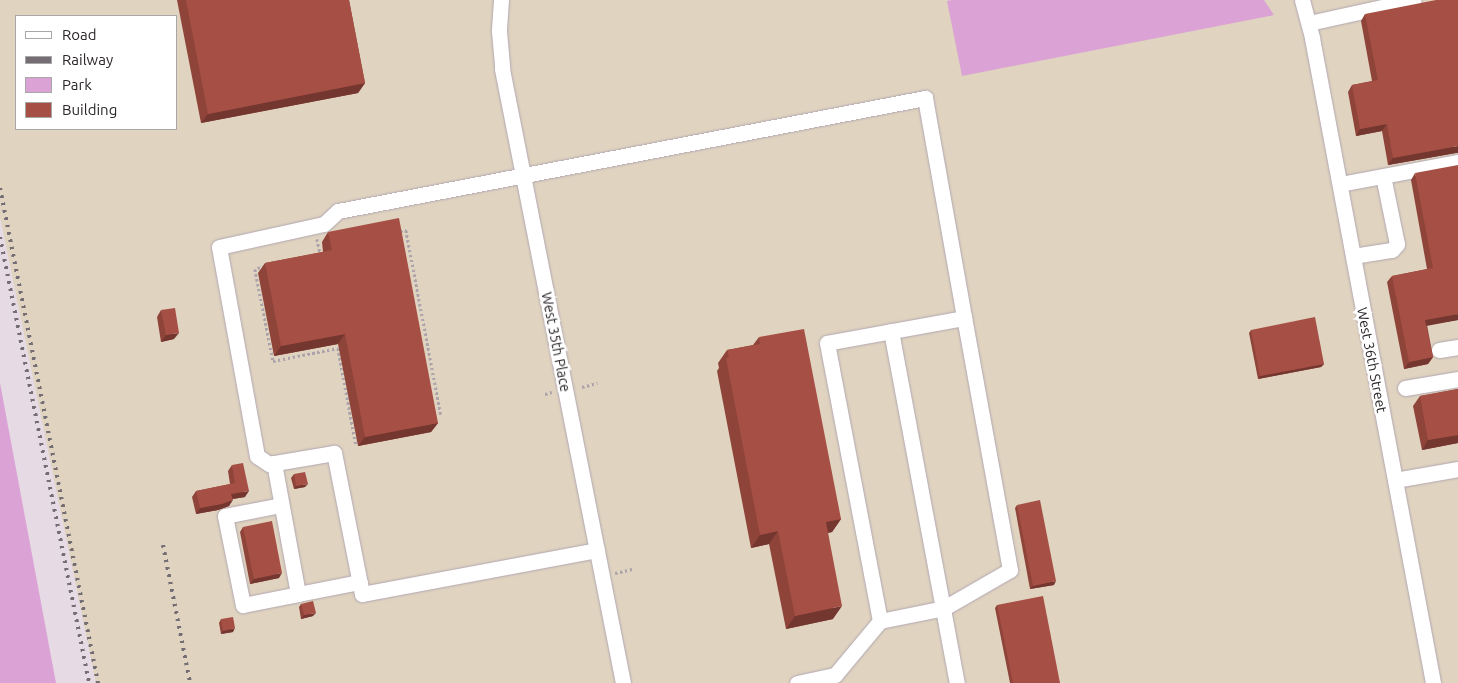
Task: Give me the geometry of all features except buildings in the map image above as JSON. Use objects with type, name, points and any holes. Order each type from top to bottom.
[{"type":"street","name":"West 35th Place","points":[[501,0],[499,31],[502,69],[623,683]]},
{"type":"street","name":"West 36th Street","points":[[1294,0],[1310,30]]},
{"type":"street","name":"West 36th Street","points":[[1302,0],[1310,30],[1340,184],[1433,683]]},
{"type":"street","points":[[1310,30],[1414,0]]},
{"type":"street","points":[[597,550],[362,594],[334,453],[274,464],[269,464],[258,456],[219,247],[324,224],[338,211],[925,98],[1010,570],[944,608],[880,621],[835,675],[797,683]]},
{"type":"street","points":[[1340,184],[1458,162]]},
{"type":"street","points":[[1353,256],[1392,250],[1397,244],[1383,176]]},
{"type":"street","points":[[880,621],[827,343],[964,318]]},
{"type":"street","points":[[891,331],[957,683]]},
{"type":"street","points":[[1439,350],[1458,347]]},
{"type":"street","points":[[1405,388],[1458,378]]},
{"type":"street","points":[[274,464],[298,594]]},
{"type":"street","points":[[1395,480],[1458,469]]},
{"type":"street","points":[[282,505],[226,516],[243,605],[360,582]]},
{"type":"path","points":[[396,223],[398,231],[406,230],[441,414]]},
{"type":"path","points":[[321,257],[317,239],[326,237]]},
{"type":"path","points":[[274,266],[255,269],[272,361],[338,348],[356,445]]},
{"type":"path","points":[[582,386],[597,384]]},
{"type":"path","points":[[545,394],[552,392]]},
{"type":"path","points":[[613,573],[633,569]]},
{"type":"shaded area","points":[[0,0],[1458,0],[1458,683],[96,683],[0,217]]},
{"type":"green space","points":[[1264,0],[1274,15],[962,76],[947,1]]},
{"type":"green space","points":[[0,383],[56,683],[0,683]]},
{"type":"railway","points":[[0,188],[98,683]]},
{"type":"railway","points":[[0,237],[89,683]]},
{"type":"railway","points":[[163,545],[190,683]]}]
